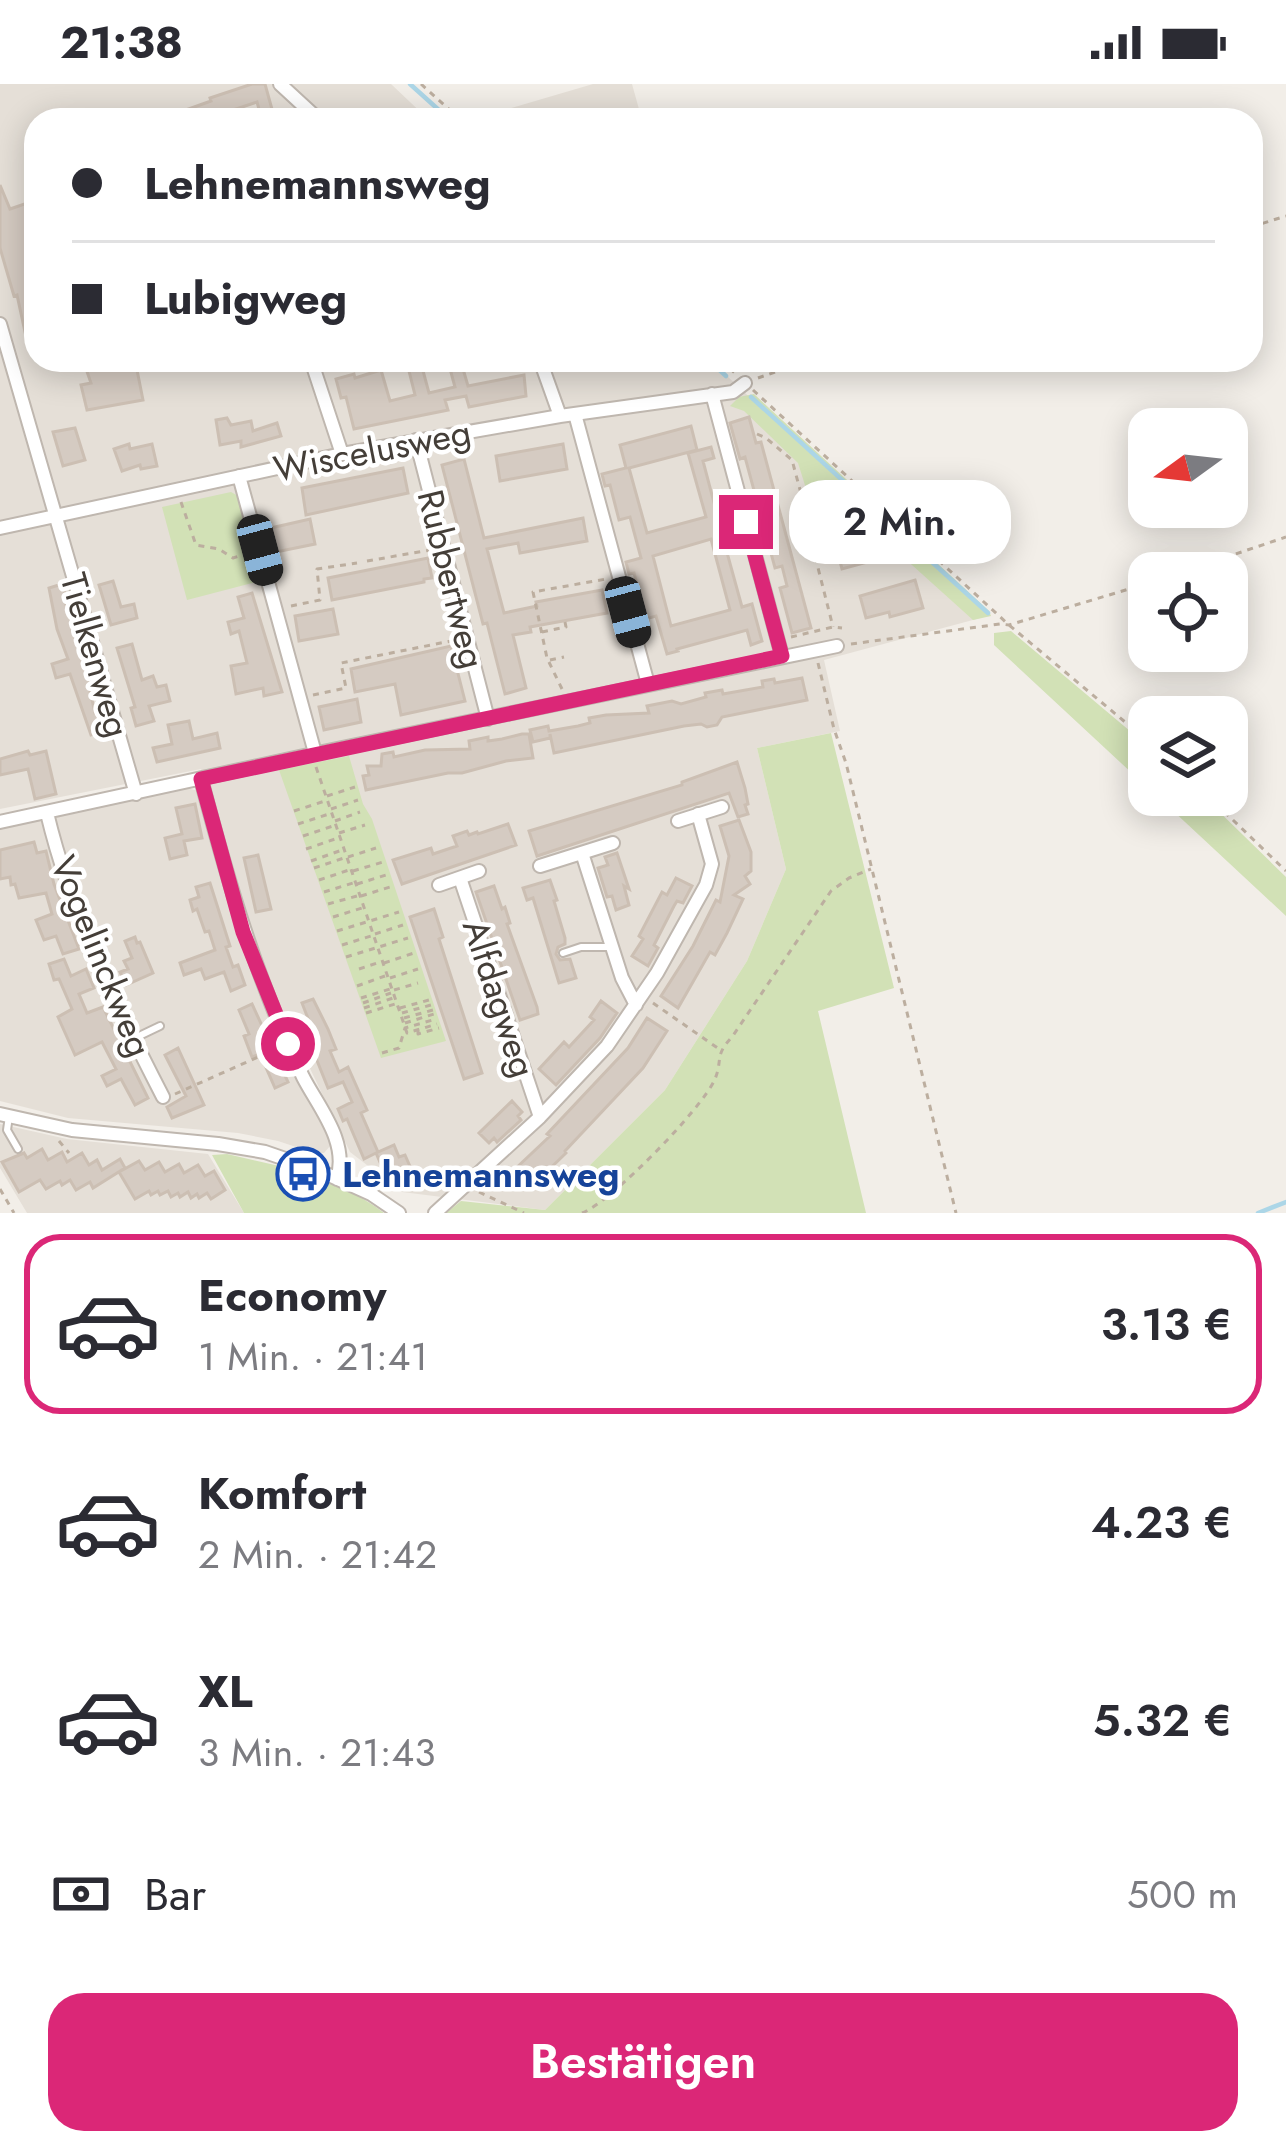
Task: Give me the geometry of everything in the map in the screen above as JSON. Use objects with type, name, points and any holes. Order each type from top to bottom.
[{"type":"street","points":[[280,84],[306,108]]},
{"type":"street","name":"Tielkenweg","points":[[0,324],[136,794]]},
{"type":"street","points":[[315,372],[342,454]]},
{"type":"street","points":[[546,372],[567,415],[648,684]]},
{"type":"street","name":"Wiscelusweg","points":[[0,528],[342,454],[733,392],[745,383]]},
{"type":"street","points":[[712,394],[782,656]]},
{"type":"street","name":"Rubbertweg","points":[[416,440],[488,718]]},
{"type":"street","points":[[239,476],[314,754]]},
{"type":"street","points":[[0,822],[837,646]]},
{"type":"street","points":[[201,779],[243,932],[288,1044],[335,1138],[341,1162],[337,1178]]},
{"type":"street","points":[[678,820],[722,807]]},
{"type":"street","name":"Vogelinckweg","points":[[47,813],[80,917],[163,1097]]},
{"type":"street","points":[[435,1213],[540,1118],[608,1046],[639,1001],[706,885],[712,864],[698,814]]},
{"type":"street","points":[[540,866],[613,842]]},
{"type":"street","points":[[582,853],[622,978],[639,1001]]},
{"type":"street","name":"Alfdagweg","points":[[439,885],[478,871]]},
{"type":"street","name":"Alfdagweg","points":[[460,878],[540,1118]]},
{"type":"street","points":[[4,1112],[72,1130],[249,1148],[282,1156],[370,1194],[399,1213]]},
{"type":"lane","points":[[563,953],[581,947],[612,947]]},
{"type":"lane","points":[[133,1039],[160,1026]]},
{"type":"lane","points":[[4,1112],[17,1149]]},
{"type":"path","points":[[421,84],[448,108]]},
{"type":"path","points":[[734,372],[1009,625],[1128,724]]},
{"type":"path","points":[[745,383],[775,372]]},
{"type":"path","points":[[757,434],[792,460],[832,627]]},
{"type":"path","points":[[177,489],[196,545],[233,557],[260,550]]},
{"type":"path","points":[[819,541],[851,532],[852,538]]},
{"type":"path","points":[[1241,552],[1286,537]]},
{"type":"path","points":[[367,562],[444,548]]},
{"type":"path","points":[[276,609],[320,600],[317,569],[357,563]]},
{"type":"path","points":[[343,566],[345,575]]},
{"type":"path","points":[[565,702],[561,682],[548,660],[532,592],[603,579]]},
{"type":"path","points":[[584,583],[586,593]]},
{"type":"path","points":[[551,588],[553,598]]},
{"type":"path","points":[[837,646],[1009,625],[1128,589]]},
{"type":"path","points":[[540,632],[566,627],[565,622]]},
{"type":"path","points":[[778,640],[842,628]]},
{"type":"path","points":[[300,698],[346,688],[341,662],[467,637]]},
{"type":"path","points":[[815,649],[956,1213]]},
{"type":"path","points":[[548,660],[564,657]]},
{"type":"path","points":[[314,754],[407,1033],[417,1030],[418,1034],[434,1014]]},
{"type":"path","points":[[294,812],[355,787]]},
{"type":"path","points":[[298,824],[358,800]]},
{"type":"path","points":[[303,836],[361,812]]},
{"type":"path","points":[[1229,816],[1286,871]]},
{"type":"path","points":[[306,849],[365,824]]},
{"type":"path","points":[[314,868],[376,848]]},
{"type":"path","points":[[311,860],[344,850]]},
{"type":"path","points":[[319,880],[383,862]]},
{"type":"path","points":[[582,1213],[610,1197],[689,1115],[715,1079],[720,1050],[831,891],[872,868]]},
{"type":"path","points":[[324,892],[386,874]]},
{"type":"path","points":[[328,904],[390,887]]},
{"type":"path","points":[[333,917],[363,907]]},
{"type":"path","points":[[337,931],[399,912]]},
{"type":"path","points":[[342,945],[403,925]]},
{"type":"path","points":[[346,957],[408,938]]},
{"type":"path","points":[[359,969],[414,953]]},
{"type":"path","points":[[357,986],[418,969]]},
{"type":"path","points":[[382,1053],[399,1048],[398,1006],[418,983]]},
{"type":"path","points":[[639,1001],[720,1050]]},
{"type":"path","points":[[434,1014],[398,1006],[364,1006],[398,1006],[434,1014]]},
{"type":"path","points":[[398,1006],[434,1014]]},
{"type":"path","points":[[163,1097],[288,1044]]},
{"type":"path","points":[[467,1185],[524,1213]]},
{"type":"path","points":[[0,1189],[14,1213]]},
{"type":"shaded area","points":[[0,84],[391,84],[416,108],[24,108],[24,372],[723,372],[984,617],[824,660],[840,731],[757,748],[786,869],[747,961],[665,1090],[545,1210],[402,1192],[350,1152],[256,946],[201,769],[0,809]]},
{"type":"shaded area","points":[[593,84],[632,84],[639,108],[512,108]]},
{"type":"shaded area","points":[[187,788],[201,796],[248,960],[331,1138],[324,1153],[238,1133],[68,1118],[0,1101],[0,829]]},
{"type":"shaded area","points":[[0,1124],[67,1139],[208,1154],[244,1213],[27,1213],[0,1168]]},
{"type":"green space","points":[[754,394],[991,616],[973,620],[851,510],[816,520],[798,463],[744,411],[730,406],[739,397]]},
{"type":"green space","points":[[231,492],[238,496],[260,581],[187,600],[162,507]]},
{"type":"green space","points":[[1011,631],[1128,729],[1128,769],[994,645],[994,633]]},
{"type":"green space","points":[[831,733],[894,988],[818,1011],[866,1213],[446,1213],[461,1201],[545,1210],[665,1090],[747,961],[786,869],[757,748]]},
{"type":"green space","points":[[349,756],[446,1041],[381,1058],[279,770]]},
{"type":"green space","points":[[1179,816],[1224,816],[1286,877],[1286,916]]},
{"type":"green space","points":[[227,1154],[325,1181],[384,1213],[244,1213],[212,1155]]},
{"type":"building","points":[[265,84],[272,108],[259,108],[257,102],[239,108],[191,108],[210,98]]},
{"type":"building","points":[[0,185],[10,209],[24,204],[24,327],[17,295],[0,248]]},
{"type":"building","points":[[87,372],[137,372],[143,400],[87,410],[81,385],[91,383]]},
{"type":"building","points":[[382,372],[390,401],[415,395],[409,372],[423,372],[429,393],[455,387],[451,372],[464,372],[468,386],[524,375],[526,396],[469,407],[466,396],[445,400],[448,410],[354,429],[336,379]]},
{"type":"building","points":[[749,417],[756,443],[761,442],[811,628],[792,633],[780,588],[787,586],[782,566],[775,568],[745,457],[740,459],[730,423]]},
{"type":"building","points":[[227,418],[231,425],[251,421],[253,431],[277,423],[281,436],[241,447],[241,441],[220,445],[216,420]]},
{"type":"building","points":[[691,426],[697,450],[629,468],[647,533],[706,517],[688,453],[711,447],[714,458],[703,461],[717,514],[728,511],[737,547],[726,549],[742,607],[752,604],[762,641],[751,645],[747,630],[667,654],[656,616],[642,620],[634,573],[629,574],[626,562],[641,558],[630,517],[619,520],[610,485],[605,486],[602,474],[626,468],[620,445]],"holes":[[[711,539],[730,610],[671,626],[653,556]]]},
{"type":"building","points":[[75,428],[85,460],[63,466],[53,432]]},
{"type":"building","points":[[129,444],[130,449],[152,444],[157,466],[122,471],[114,449]]},
{"type":"building","points":[[563,444],[567,469],[500,481],[496,456]]},
{"type":"building","points":[[464,459],[484,538],[583,518],[587,541],[520,553],[518,543],[487,549],[504,613],[602,590],[607,613],[530,627],[531,632],[513,635],[526,688],[505,694],[442,465]]},
{"type":"building","points":[[403,468],[408,493],[306,515],[302,488]]},
{"type":"building","points":[[310,519],[315,544],[276,552],[271,528]]},
{"type":"building","points":[[868,534],[875,560],[842,569],[835,543]]},
{"type":"building","points":[[428,558],[432,578],[424,582],[332,600],[328,578]]},
{"type":"building","points":[[915,580],[923,608],[866,618],[860,596]]},
{"type":"building","points":[[113,581],[121,607],[134,604],[137,618],[111,625],[99,585]]},
{"type":"building","points":[[62,584],[93,690],[95,713],[99,712],[105,731],[91,735],[70,674],[56,678],[52,664],[68,659],[49,588]]},
{"type":"building","points":[[252,593],[282,692],[264,696],[263,688],[236,694],[231,666],[247,663],[239,631],[231,634],[228,622],[244,618],[238,597]]},
{"type":"building","points":[[333,609],[338,634],[299,641],[295,616]]},
{"type":"building","points":[[132,644],[142,680],[153,676],[157,687],[166,685],[170,701],[149,706],[154,721],[136,726],[117,648]]},
{"type":"building","points":[[451,646],[465,701],[401,715],[395,684],[355,692],[351,669]]},
{"type":"building","points":[[802,678],[807,700],[722,717],[717,725],[707,727],[684,726],[554,753],[550,734],[550,738],[533,742],[530,730],[578,726],[606,715],[649,713],[647,706],[681,704],[722,690],[723,694],[763,687],[762,681]]},
{"type":"building","points":[[357,699],[361,722],[324,730],[319,707]]},
{"type":"building","points":[[189,721],[193,739],[217,733],[220,748],[157,762],[153,748],[172,744],[168,725]]},
{"type":"building","points":[[529,734],[533,758],[366,790],[367,766],[381,766],[382,754],[393,752],[394,757],[425,750],[470,749],[469,741]]},
{"type":"building","points":[[28,751],[30,755],[46,751],[56,794],[35,799],[28,769],[0,775],[0,759]]},
{"type":"building","points":[[737,762],[748,814],[738,817],[729,793],[537,856],[529,831],[682,785]]},
{"type":"building","points":[[195,804],[202,838],[184,841],[187,855],[170,859],[165,838],[182,834],[176,808]]},
{"type":"building","points":[[739,820],[751,852],[751,871],[745,876],[750,884],[734,895],[743,899],[727,933],[715,955],[710,952],[678,1008],[661,996],[716,900],[720,902],[729,856],[720,826]]},
{"type":"building","points":[[508,824],[516,845],[402,884],[393,860],[431,848],[433,854],[457,846],[453,836]]},
{"type":"building","points":[[34,842],[37,853],[46,851],[79,949],[63,954],[56,936],[44,940],[36,920],[52,914],[46,893],[19,898],[10,877],[0,879],[0,850]]},
{"type":"building","points":[[617,853],[629,905],[616,910],[598,868],[608,865],[605,857]]},
{"type":"building","points":[[258,855],[271,909],[256,912],[244,858]]},
{"type":"building","points":[[676,878],[692,886],[683,903],[677,901],[674,906],[648,966],[632,956],[662,892],[667,895]]},
{"type":"building","points":[[550,880],[565,938],[556,954],[560,960],[570,959],[576,978],[559,983],[533,898],[527,900],[523,888]]},
{"type":"building","points":[[210,883],[230,946],[226,947],[245,985],[231,991],[224,972],[205,979],[201,969],[184,975],[180,963],[215,950],[190,900],[199,897],[196,887]]},
{"type":"building","points":[[494,886],[537,1007],[538,1014],[520,1020],[476,892]]},
{"type":"building","points":[[434,909],[443,937],[439,939],[482,1073],[464,1079],[410,917]]},
{"type":"building","points":[[135,937],[153,973],[126,985],[120,972],[128,969],[124,961],[132,958],[125,941]]},
{"type":"building","points":[[64,959],[71,976],[86,969],[94,988],[79,994],[87,1013],[103,1007],[148,1098],[135,1105],[121,1079],[107,1086],[102,1076],[116,1069],[102,1042],[75,1055],[58,1017],[72,1009],[49,964]]},
{"type":"building","points":[[313,999],[336,1049],[330,1051],[339,1072],[348,1067],[367,1110],[361,1113],[378,1152],[394,1145],[412,1171],[388,1181],[376,1153],[364,1159],[338,1109],[352,1102],[343,1082],[328,1088],[299,1025],[309,1021],[302,1003]]},
{"type":"building","points":[[601,1001],[617,1013],[556,1085],[539,1069],[594,1020],[590,1017]]},
{"type":"building","points":[[252,1004],[288,1082],[275,1088],[260,1054],[252,1057],[244,1036],[249,1034],[239,1010]]},
{"type":"building","points":[[647,1018],[667,1031],[643,1068],[530,1188],[513,1171],[628,1048]]},
{"type":"building","points":[[178,1048],[204,1105],[172,1118],[167,1107],[186,1096],[165,1055]]},
{"type":"building","points":[[512,1101],[522,1112],[521,1120],[497,1142],[494,1138],[489,1143],[479,1133]]},
{"type":"building","points":[[42,1149],[48,1160],[62,1152],[67,1162],[82,1153],[89,1165],[97,1160],[102,1170],[120,1159],[125,1168],[93,1188],[90,1182],[76,1190],[70,1180],[46,1189],[40,1180],[19,1192],[2,1162],[24,1153],[27,1158]]},
{"type":"building","points":[[139,1161],[145,1170],[159,1162],[165,1172],[179,1164],[184,1173],[198,1165],[205,1176],[214,1171],[225,1190],[211,1199],[207,1193],[191,1198],[188,1192],[171,1197],[168,1191],[151,1195],[149,1191],[135,1199],[119,1172]]},
{"type":"waterway","points":[[410,84],[437,108]]},
{"type":"waterway","points":[[722,372],[726,376]]},
{"type":"waterway","points":[[751,397],[909,541]]},
{"type":"waterway","points":[[922,553],[988,613]]},
{"type":"waterway","points":[[1258,1213],[1286,1202]]},
{"type":"place","name":"Lehnemannsweg","points":[[303,1174]]},
{"type":"route","points":[[288,1044],[243,932],[201,779],[782,656],[746,522]]}]
